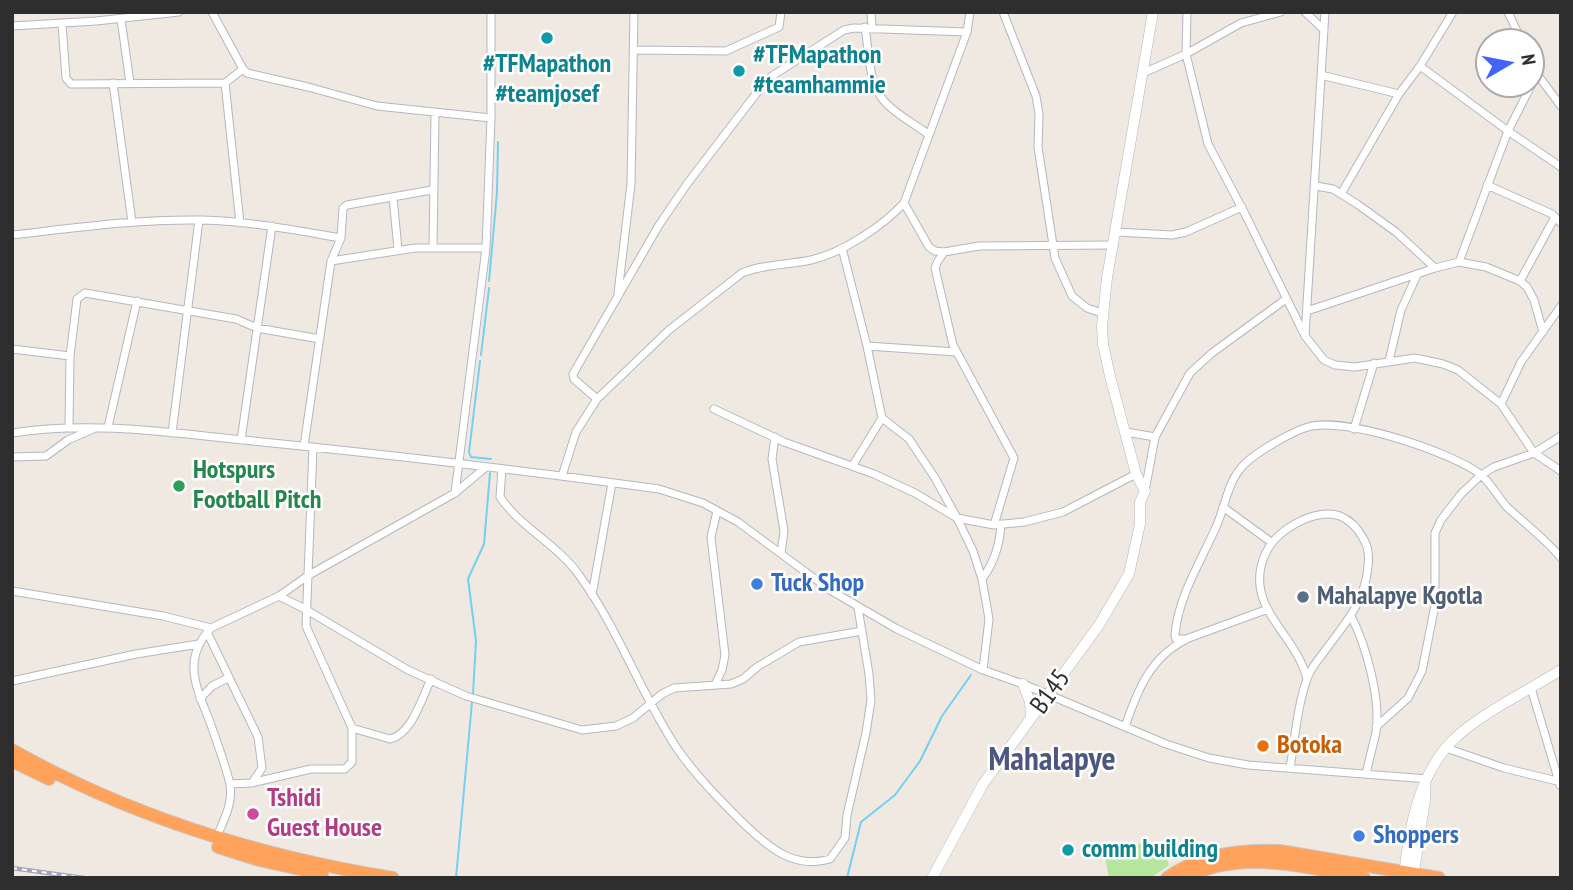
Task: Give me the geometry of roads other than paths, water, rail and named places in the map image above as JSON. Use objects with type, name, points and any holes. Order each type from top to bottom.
[{"type":"highway","points":[[12,750],[51,772],[123,805],[216,838],[331,868],[393,878]]},
{"type":"highway","points":[[12,761],[120,813],[170,832],[259,860],[343,878]]},
{"type":"highway","points":[[1167,878],[1215,856],[1254,850],[1280,851],[1409,875],[1440,878]]},
{"type":"highway","points":[[1184,878],[1201,869],[1217,865],[1256,861],[1278,862],[1364,878]]},
{"type":"main road","points":[[1145,491],[1136,474],[1102,344],[1102,313],[1153,12]]},
{"type":"main road","name":"B145","points":[[932,878],[983,784],[1049,695],[1129,574],[1140,524],[1140,502],[1145,491]]},
{"type":"main road","points":[[1409,875],[1415,809],[1446,748],[1463,732],[1561,670]]},
{"type":"main road","points":[[1023,684],[1030,702],[1031,718]]},
{"type":"street","points":[[12,26],[62,24],[179,12]]},
{"type":"street","points":[[212,12],[243,69],[253,75],[308,86],[377,106],[491,118]]},
{"type":"street","points":[[455,493],[486,248],[491,118],[491,12]]},
{"type":"street","points":[[617,297],[631,184],[634,12]]},
{"type":"street","points":[[635,50],[731,50],[779,27],[781,12]]},
{"type":"street","points":[[872,12],[869,27],[873,78],[879,93],[886,104],[928,134]]},
{"type":"street","points":[[562,476],[576,432],[597,399],[669,330],[742,273],[811,260],[842,248],[883,221],[904,202],[967,32],[970,12]]},
{"type":"street","points":[[1003,12],[1036,96],[1039,114],[1038,147],[1055,258],[1072,296],[1087,307],[1102,313]]},
{"type":"street","points":[[1187,12],[1186,54],[1208,144],[1242,207],[1304,336],[1324,360],[1335,365],[1354,367],[1415,358],[1443,364],[1471,378],[1501,404],[1534,453],[1561,471]]},
{"type":"street","points":[[1143,73],[1186,54],[1241,23],[1253,12]]},
{"type":"street","points":[[1241,23],[1281,12]]},
{"type":"street","points":[[1305,12],[1324,30]]},
{"type":"street","points":[[1304,336],[1316,186],[1325,12]]},
{"type":"street","points":[[1341,194],[1399,94],[1420,66],[1453,12]]},
{"type":"street","points":[[1508,12],[1515,28]]},
{"type":"street","points":[[121,19],[130,83]]},
{"type":"street","points":[[62,24],[68,82],[71,84],[225,83],[243,69]]},
{"type":"street","points":[[597,399],[574,379],[573,374],[659,225],[687,184],[772,76],[844,30],[869,27],[967,32]]},
{"type":"street","points":[[1420,66],[1561,167]]},
{"type":"street","points":[[1321,75],[1399,94]]},
{"type":"street","points":[[113,83],[132,222]]},
{"type":"street","points":[[225,83],[240,222]]},
{"type":"street","points":[[1545,85],[1561,106]]},
{"type":"street","points":[[1459,262],[1508,131],[1525,98]]},
{"type":"street","points":[[433,248],[435,113]]},
{"type":"street","points":[[1487,185],[1558,220],[1520,281]]},
{"type":"street","points":[[1316,186],[1341,194],[1396,232],[1435,268]]},
{"type":"street","points":[[304,446],[331,261],[341,238],[342,213],[347,205],[432,190]]},
{"type":"street","points":[[393,198],[398,249]]},
{"type":"street","points":[[904,202],[929,247],[935,251],[979,246],[1114,245]]},
{"type":"street","points":[[1116,232],[1172,235],[1186,232],[1242,207]]},
{"type":"street","points":[[172,433],[199,220]]},
{"type":"street","points":[[12,235],[132,222],[199,220],[272,226],[341,238]]},
{"type":"street","points":[[241,440],[272,226]]},
{"type":"street","points":[[331,261],[398,249],[486,248]]},
{"type":"street","points":[[842,248],[882,418],[909,439],[935,478],[957,518],[982,579],[989,619],[983,670]]},
{"type":"street","points":[[944,252],[937,261],[936,268],[956,352],[1014,457],[998,525],[1001,536],[992,565],[982,579]]},
{"type":"street","points":[[1307,311],[1459,262],[1486,267],[1520,281],[1534,300],[1543,332]]},
{"type":"street","points":[[1389,361],[1401,310],[1417,275]]},
{"type":"street","points":[[69,427],[70,356],[77,299],[80,294],[189,310],[236,319],[257,328],[320,339]]},
{"type":"street","points":[[1145,491],[1155,437],[1188,377],[1199,364],[1286,299]]},
{"type":"street","points":[[108,428],[138,302]]},
{"type":"street","points":[[1501,404],[1521,362],[1561,306]]},
{"type":"street","points":[[867,346],[956,352]]},
{"type":"street","points":[[12,349],[70,356]]},
{"type":"street","points":[[1354,429],[1374,363]]},
{"type":"street","points":[[714,409],[775,437],[853,465],[915,493],[957,518],[998,525],[1024,523],[1063,512],[1136,474]]},
{"type":"street","points":[[853,465],[882,418]]},
{"type":"street","points":[[1186,639],[1176,639],[1175,635],[1184,598],[1240,469],[1269,447],[1309,427],[1333,426],[1391,435],[1421,446],[1481,475],[1496,495],[1561,558]]},
{"type":"street","points":[[12,433],[69,427],[172,433],[459,463],[659,489],[703,503],[738,522],[858,608],[897,629],[983,670],[1166,744],[1209,758],[1248,765],[1366,774],[1427,782]]},
{"type":"street","points":[[12,457],[46,456],[68,440],[97,428]]},
{"type":"street","points":[[1126,432],[1155,437]]},
{"type":"street","points":[[1376,727],[1408,698],[1418,681],[1425,660],[1435,606],[1435,533],[1448,509],[1481,475],[1494,467],[1534,453],[1561,436]]},
{"type":"street","points":[[775,437],[772,459],[784,531],[781,554]]},
{"type":"street","points":[[230,783],[251,783],[311,769],[345,769],[354,756],[352,728],[306,626],[313,447]]},
{"type":"street","points":[[216,838],[232,794],[200,699],[193,669],[195,651],[209,630],[279,596],[309,575],[455,493],[486,467]]},
{"type":"street","points":[[502,469],[499,489],[505,503],[575,570],[676,747],[710,790],[758,838],[776,853],[796,860],[816,862],[830,859],[845,838],[852,788],[866,733],[871,688],[858,608]]},
{"type":"street","points":[[592,596],[612,482]]},
{"type":"street","points":[[1223,507],[1271,542]]},
{"type":"street","points":[[715,685],[725,655],[711,537],[717,511]]},
{"type":"street","points":[[1290,768],[1307,679],[1351,615],[1366,581],[1369,554],[1361,534],[1343,517],[1333,514],[1320,514],[1290,527],[1271,542],[1260,571],[1260,587],[1268,609],[1298,653],[1307,679]]},
{"type":"street","points":[[12,591],[163,616],[209,630]]},
{"type":"street","points":[[279,596],[408,670],[466,695],[582,730],[616,726],[633,718],[662,694],[674,688],[732,684],[799,642],[862,631]]},
{"type":"street","points":[[1125,727],[1148,672],[1167,650],[1186,639],[1268,609]]},
{"type":"street","points":[[1351,615],[1362,636],[1376,709],[1376,727],[1366,774]]},
{"type":"street","points":[[209,630],[228,678],[258,737],[262,768],[251,783]]},
{"type":"street","points":[[12,681],[136,654],[199,644]]},
{"type":"street","points":[[200,699],[212,686],[228,678]]},
{"type":"street","points":[[352,728],[390,739],[396,738],[408,725],[431,679]]},
{"type":"street","points":[[1531,688],[1560,783]]},
{"type":"street","points":[[1446,748],[1484,763],[1560,783]]},
{"type":"waterway","points":[[489,281],[497,192],[498,142]]},
{"type":"waterway","points":[[481,355],[489,288]]},
{"type":"waterway","points":[[480,361],[469,452],[471,457],[491,459]]},
{"type":"waterway","points":[[473,694],[476,641],[468,579],[484,544],[490,473]]},
{"type":"waterway","points":[[847,878],[861,822],[895,795],[920,761],[942,716],[971,675]]},
{"type":"waterway","points":[[456,878],[472,702]]},
{"type":"railway","points":[[12,868],[84,878]]},
{"type":"place","name":"#TFMapathon #teamjosef","points":[[547,38]]},
{"type":"place","name":"#TFMapathon #teamhammie","points":[[739,71]]},
{"type":"place","name":"Hotspurs Football Pitch","points":[[179,486]]},
{"type":"place","name":"Tuck Shop","points":[[757,584]]},
{"type":"place","name":"Mahalapye Kgotla","points":[[1303,597]]},
{"type":"place","name":"Botoka","points":[[1263,746]]},
{"type":"place","name":"Tshidi Guest House","points":[[253,814]]},
{"type":"place","name":"Shoppers","points":[[1359,836]]},
{"type":"place","name":"comm building","points":[[1068,850]]},
{"type":"district","name":"Mahalapye","points":[[1052,761]]}]
